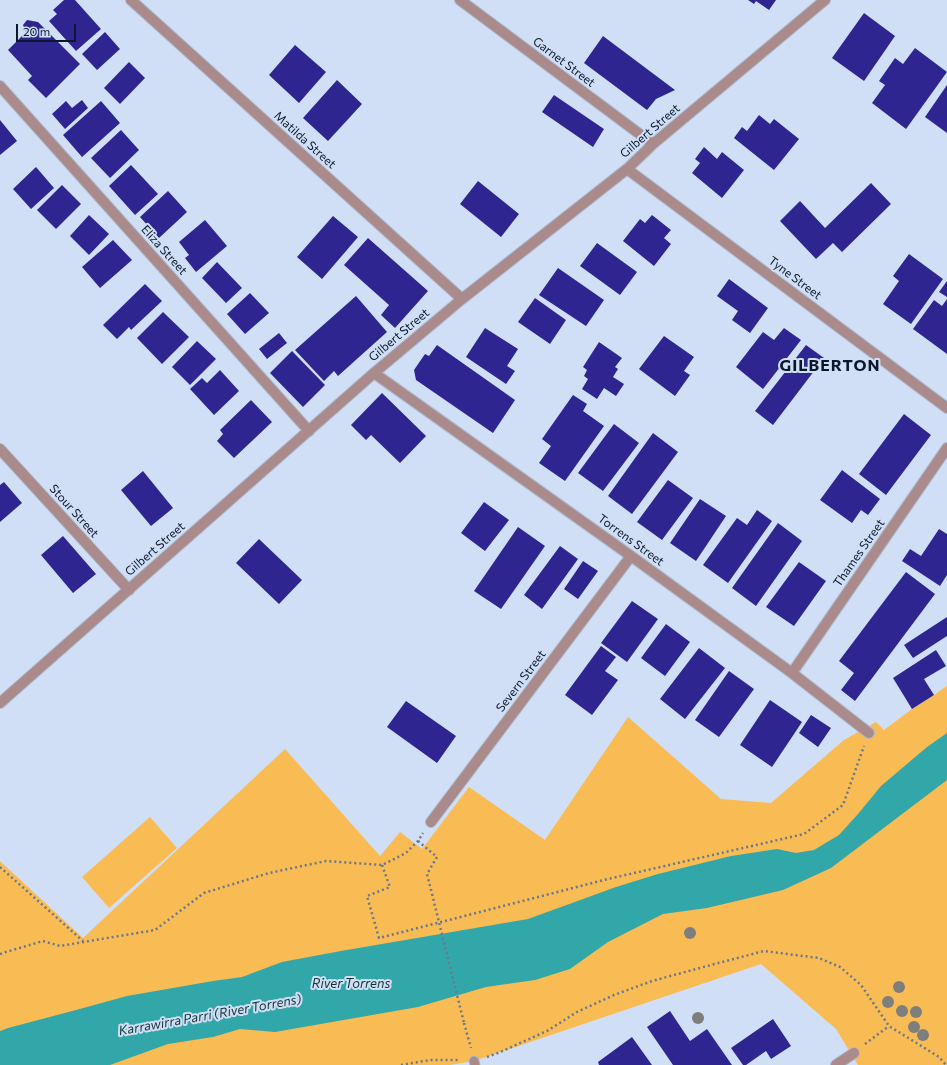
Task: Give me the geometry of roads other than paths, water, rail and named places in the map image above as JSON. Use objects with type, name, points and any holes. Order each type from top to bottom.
[{"type":"street","name":"Matilda Street","points":[[131,0],[462,299]]},
{"type":"street","name":"Garnet Street","points":[[460,0],[653,144]]},
{"type":"street","name":"Gilbert Street","points":[[0,703],[374,373],[462,299],[627,169],[653,144],[825,0]]},
{"type":"street","name":"Eliza Street","points":[[0,86],[309,431]]},
{"type":"street","name":"Tyne Street","points":[[627,169],[947,408]]},
{"type":"street","name":"Torrens Street","points":[[374,373],[631,556],[792,674],[869,733]]},
{"type":"street","name":"Thames Street","points":[[792,674],[947,448]]},
{"type":"street","name":"Stour Street","points":[[0,449],[129,590]]},
{"type":"street","name":"Severn Street","points":[[431,822],[631,556]]},
{"type":"street","points":[[836,1065],[854,1053]]},
{"type":"water","name":"River Torrens","points":[[947,733],[947,780],[831,868],[783,890],[707,908],[663,914],[608,942],[570,969],[535,980],[486,987],[418,1007],[275,1032],[240,1029],[213,1037],[168,1044],[110,1065],[0,1065],[0,1031],[127,996],[242,977],[282,962],[528,919],[616,887],[658,874],[731,856],[777,849],[796,853],[814,850],[839,835],[881,786],[927,747]]},
{"type":"district","name":"GILBERTON","points":[[830,366]]},
{"type":"water label","name":"Karrawirra Parri (River Torrens)","points":[[210,1015]]}]
